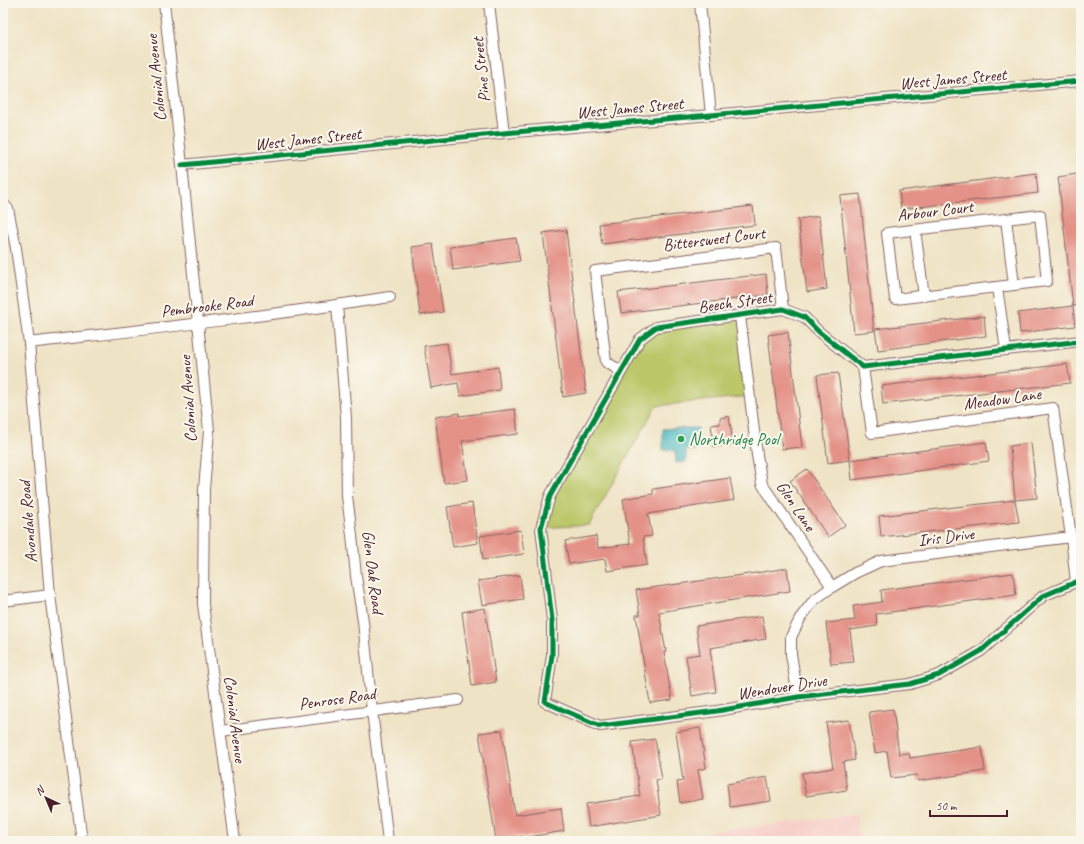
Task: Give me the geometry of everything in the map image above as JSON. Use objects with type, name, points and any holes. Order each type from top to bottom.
[{"type":"street","name":"Colonial Avenue","points":[[164,3],[209,432],[204,489],[203,604],[235,841]]},
{"type":"street","name":"Pine Street","points":[[489,3],[504,134]]},
{"type":"street","points":[[700,3],[711,116]]},
{"type":"street","name":"West James Street","points":[[182,165],[1081,81]]},
{"type":"street","name":"Avondale Road","points":[[3,203],[8,209],[16,248],[29,343],[50,595],[82,841]]},
{"type":"street","name":"Arbour Court","points":[[1040,215],[1047,281],[895,299],[887,233],[915,230],[1040,215]]},
{"type":"street","points":[[1006,219],[1014,285]]},
{"type":"street","points":[[915,230],[924,296]]},
{"type":"street","name":"Bittersweet Court","points":[[621,371],[606,362],[595,271],[776,248],[783,309]]},
{"type":"street","points":[[997,287],[1006,350]]},
{"type":"street","name":"Pembrooke Road","points":[[29,343],[198,324],[390,297]]},
{"type":"street","name":"Glen Oak Road","points":[[337,305],[346,418],[347,496],[356,576],[363,620],[372,711],[388,841]]},
{"type":"street","name":"Beech Street","points":[[552,620],[541,528],[550,496],[640,339],[656,327],[783,309],[804,317],[819,332],[863,367]]},
{"type":"street","name":"Glen Lane","points":[[740,316],[762,484],[832,587]]},
{"type":"street","points":[[863,367],[1081,340]]},
{"type":"street","name":"Meadow Lane","points":[[863,367],[872,434],[1053,408],[1071,537],[1079,582]]},
{"type":"street","name":"Iris Drive","points":[[798,698],[791,654],[790,637],[801,617],[814,600],[855,573],[881,561],[1071,537]]},
{"type":"street","name":"Wendover Drive","points":[[552,620],[552,655],[545,702],[600,726],[910,684],[939,675],[980,651],[1043,596],[1079,582]]},
{"type":"street","points":[[3,601],[50,595]]},
{"type":"street","name":"Penrose Road","points":[[221,731],[458,700]]},
{"type":"shaded area","points":[[856,814],[860,841],[639,841]]},
{"type":"green space","points":[[740,316],[750,396],[656,406],[589,525],[541,528],[550,496],[640,339],[656,327]]},
{"type":"water","name":"Northridge Pool","points":[[698,428],[699,450],[686,450],[686,462],[676,463],[675,450],[663,450],[663,429]]},
{"type":"building","points":[[1036,173],[1038,193],[901,209],[899,191]]},
{"type":"building","points":[[1077,174],[1081,203],[1081,305],[1073,306],[1058,177]]},
{"type":"building","points":[[860,194],[874,331],[854,333],[840,196]]},
{"type":"building","points":[[753,206],[755,225],[602,244],[599,224]]},
{"type":"building","points":[[819,216],[827,289],[807,292],[798,219]]},
{"type":"building","points":[[566,230],[586,393],[563,397],[543,233]]},
{"type":"building","points":[[516,238],[520,261],[453,270],[450,247]]},
{"type":"building","points":[[433,244],[443,312],[420,315],[412,247]]},
{"type":"building","points":[[766,274],[768,295],[621,313],[618,292]]},
{"type":"building","points":[[1073,306],[1075,326],[1020,333],[1018,313]]},
{"type":"building","points":[[984,316],[986,336],[878,350],[875,329]]},
{"type":"building","points":[[788,332],[802,447],[782,449],[768,335]]},
{"type":"building","points":[[447,343],[452,374],[498,367],[500,390],[460,396],[458,383],[431,388],[424,346]]},
{"type":"building","points":[[1067,364],[1070,383],[883,404],[881,386]]},
{"type":"building","points":[[838,373],[850,460],[828,463],[817,375]]},
{"type":"building","points":[[515,409],[518,434],[462,441],[468,480],[444,483],[435,417],[459,413],[459,416]]},
{"type":"building","points":[[729,416],[733,444],[714,447],[711,425],[720,424],[720,418]]},
{"type":"building","points":[[986,442],[989,461],[852,480],[850,460]]},
{"type":"building","points":[[1031,443],[1037,498],[1015,500],[1010,446]]},
{"type":"building","points":[[807,469],[845,525],[828,537],[790,481]]},
{"type":"building","points":[[730,478],[734,500],[648,514],[652,536],[643,537],[647,565],[607,571],[605,559],[569,564],[565,541],[596,536],[598,548],[630,544],[623,499],[653,494],[653,489]]},
{"type":"building","points":[[1015,500],[1019,522],[881,537],[879,516]]},
{"type":"building","points":[[472,503],[478,543],[453,547],[447,507]]},
{"type":"building","points":[[521,530],[524,554],[483,560],[480,536]]},
{"type":"building","points":[[787,568],[790,591],[659,612],[672,700],[650,703],[636,615],[640,615],[636,590]]},
{"type":"building","points":[[1013,573],[1016,595],[876,614],[877,626],[850,630],[854,662],[831,664],[826,623],[855,620],[853,606],[882,602],[881,590]]},
{"type":"building","points":[[520,575],[523,599],[482,605],[478,581]]},
{"type":"building","points":[[485,608],[496,682],[472,686],[462,612]]},
{"type":"building","points":[[762,616],[766,639],[710,648],[716,692],[692,696],[686,656],[700,654],[696,626]]},
{"type":"building","points":[[893,709],[899,754],[909,753],[910,758],[982,747],[985,771],[918,781],[917,775],[891,778],[887,751],[875,753],[869,712]]},
{"type":"building","points":[[849,720],[855,760],[843,762],[847,790],[806,796],[802,773],[833,768],[826,723]]},
{"type":"building","points":[[700,728],[706,768],[698,770],[703,799],[680,803],[677,782],[683,781],[676,732]]},
{"type":"building","points":[[502,730],[515,815],[561,808],[564,831],[523,838],[523,836],[496,840],[479,733]]},
{"type":"building","points":[[655,739],[662,779],[656,780],[661,815],[589,827],[586,804],[640,796],[632,742]]},
{"type":"building","points":[[767,777],[771,801],[730,807],[727,784]]},
{"type":"cycle path","points":[[182,165],[504,133],[1081,81]]},
{"type":"cycle path","points":[[1081,341],[863,367],[819,332],[804,317],[783,309],[656,327],[640,339],[550,496],[541,528],[552,620],[552,655],[545,702],[600,726],[717,711],[798,697],[910,684],[939,675],[981,651],[1043,596],[1081,581]]},
{"type":"place","name":"Northridge Pool","points":[[681,439]]}]
